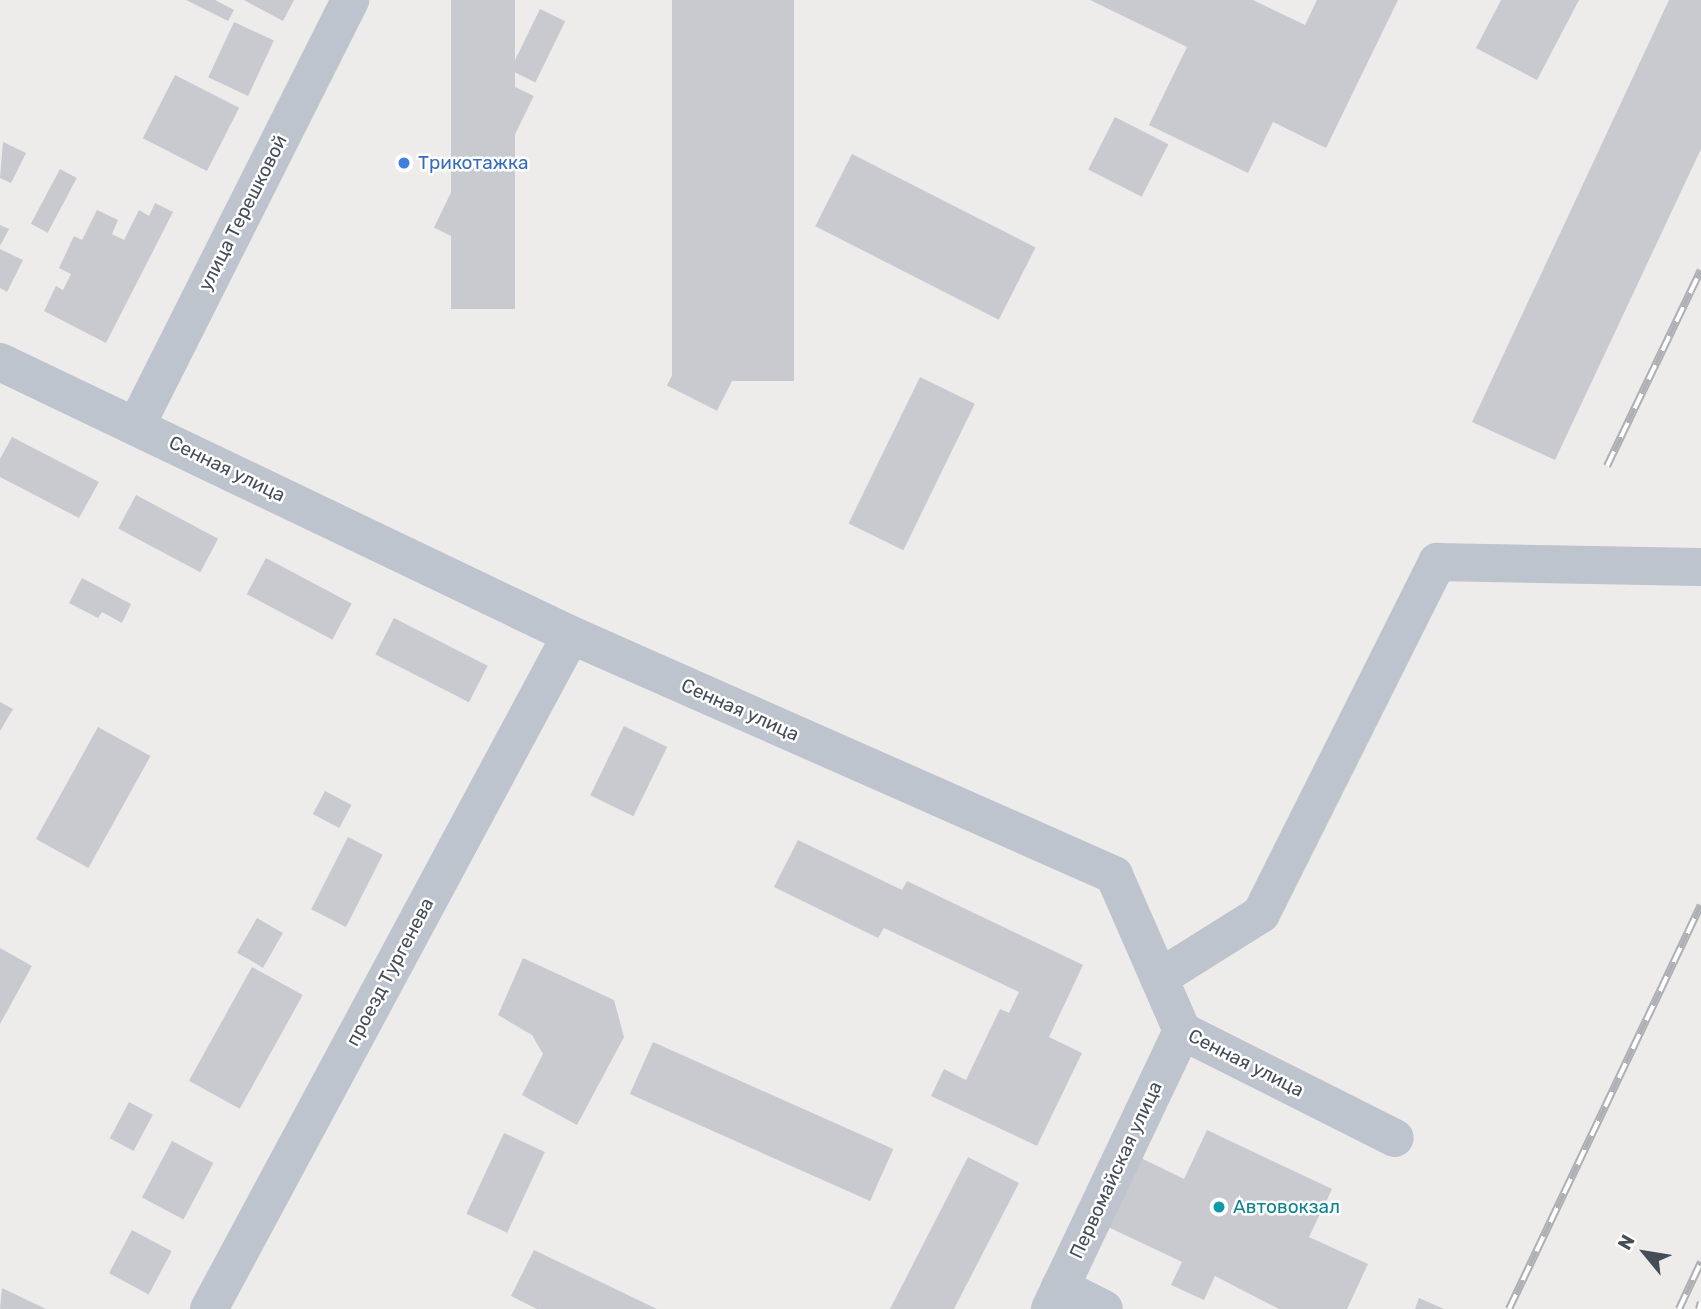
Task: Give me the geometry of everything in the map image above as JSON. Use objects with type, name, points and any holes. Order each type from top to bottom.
[{"type":"street","name":"улица Терешковой","points":[[136,426],[350,0]]},
{"type":"street","name":"Сенная улица","points":[[0,362],[571,635],[1114,874],[1182,1031],[1395,1138]]},
{"type":"street","points":[[1159,978],[1261,914],[1437,562],[1701,567]]},
{"type":"street","name":"проезд Тургенева","points":[[209,1309],[571,635]]},
{"type":"street","name":"Первомайская улица","points":[[1055,1298],[1182,1031]]},
{"type":"street","points":[[1055,1298],[1104,1309]]},
{"type":"building","points":[[186,0],[215,0],[234,10],[228,21]]},
{"type":"building","points":[[244,0],[294,0],[283,21]]},
{"type":"building","points":[[451,0],[515,0],[515,309],[451,309]]},
{"type":"building","points":[[672,0],[794,0],[794,381],[672,381]]},
{"type":"building","points":[[1090,0],[1253,0],[1305,25],[1317,0],[1398,0],[1326,148],[1273,122],[1248,173],[1149,125],[1187,47]]},
{"type":"building","points":[[1501,0],[1579,0],[1537,80],[1476,48]]},
{"type":"building","points":[[1669,0],[1701,0],[1701,149],[1555,460],[1472,422]]},
{"type":"building","points":[[540,9],[565,21],[535,82],[510,70]]},
{"type":"building","points":[[234,22],[274,41],[248,96],[208,77]]},
{"type":"building","points":[[175,75],[239,108],[207,171],[143,138]]},
{"type":"building","points":[[505,82],[534,96],[463,242],[434,228]]},
{"type":"building","points":[[1115,117],[1168,144],[1142,197],[1088,170]]},
{"type":"building","points":[[751,133],[779,147],[755,194],[727,180]]},
{"type":"building","points":[[3,142],[26,153],[11,183],[0,178]]},
{"type":"building","points":[[852,154],[1036,248],[999,320],[815,226]]},
{"type":"building","points":[[60,169],[77,178],[48,233],[31,224]]},
{"type":"building","points":[[155,203],[173,212],[106,343],[44,311],[56,286],[63,290],[71,274],[59,268],[74,236],[82,240],[97,210],[118,220],[112,234],[124,240],[139,210],[149,216]]},
{"type":"building","points":[[0,225],[9,229],[0,246]]},
{"type":"building","points":[[0,249],[23,260],[7,292],[0,288]]},
{"type":"building","points":[[711,299],[761,324],[717,411],[667,385]]},
{"type":"building","points":[[920,377],[975,404],[903,550],[849,524]]},
{"type":"building","points":[[12,437],[99,482],[79,518],[0,477],[0,459]]},
{"type":"building","points":[[136,495],[218,539],[200,572],[118,529]]},
{"type":"building","points":[[266,558],[352,604],[332,640],[247,594]]},
{"type":"building","points":[[82,578],[131,604],[122,623],[102,612],[98,618],[69,603]]},
{"type":"building","points":[[394,618],[488,666],[469,702],[375,655]]},
{"type":"building","points":[[0,702],[13,709],[0,731]]},
{"type":"building","points":[[624,726],[667,747],[633,816],[590,795]]},
{"type":"building","points":[[98,727],[150,756],[88,868],[36,839]]},
{"type":"building","points":[[325,791],[351,805],[339,828],[313,814]]},
{"type":"building","points":[[348,837],[383,855],[346,927],[311,909]]},
{"type":"building","points":[[798,840],[902,890],[907,881],[1083,965],[1049,1037],[1082,1053],[1037,1146],[931,1096],[944,1069],[966,1080],[1000,1009],[1009,1013],[1019,992],[884,928],[878,938],[774,887]]},
{"type":"building","points":[[257,918],[283,933],[263,968],[237,953]]},
{"type":"building","points":[[0,948],[32,966],[0,1024]]},
{"type":"building","points":[[523,958],[614,1000],[624,1037],[577,1125],[522,1095],[543,1054],[532,1035],[498,1015]]},
{"type":"building","points":[[252,967],[303,995],[240,1109],[189,1081]]},
{"type":"building","points":[[653,1042],[893,1149],[870,1201],[630,1094]]},
{"type":"building","points":[[129,1102],[153,1115],[134,1151],[110,1138]]},
{"type":"building","name":"Автовокзал","points":[[1207,1130],[1332,1189],[1309,1237],[1368,1264],[1347,1309],[1279,1309],[1215,1276],[1204,1300],[1171,1285],[1182,1262],[1106,1226],[1139,1157],[1184,1179]]},
{"type":"building","points":[[504,1133],[545,1152],[507,1233],[466,1214]]},
{"type":"building","points":[[172,1141],[213,1163],[183,1220],[142,1198]]},
{"type":"building","points":[[968,1157],[1019,1183],[954,1309],[890,1309]]},
{"type":"building","points":[[132,1230],[172,1251],[149,1294],[109,1273]]},
{"type":"building","points":[[534,1250],[657,1309],[537,1309],[511,1296]]},
{"type":"building","points":[[2,1288],[46,1309],[0,1309]]},
{"type":"building","points":[[1419,1298],[1444,1309],[1415,1309]]},
{"type":"railway","points":[[1607,466],[1701,270]]},
{"type":"railway","points":[[1509,1309],[1701,905]]},
{"type":"railway","points":[[1679,1309],[1701,1262]]},
{"type":"railway","points":[[1699,1309],[1701,1302]]},
{"type":"place","name":"Трикотажка","points":[[404,163]]},
{"type":"place","name":"Автовокзал","points":[[1219,1207]]}]
